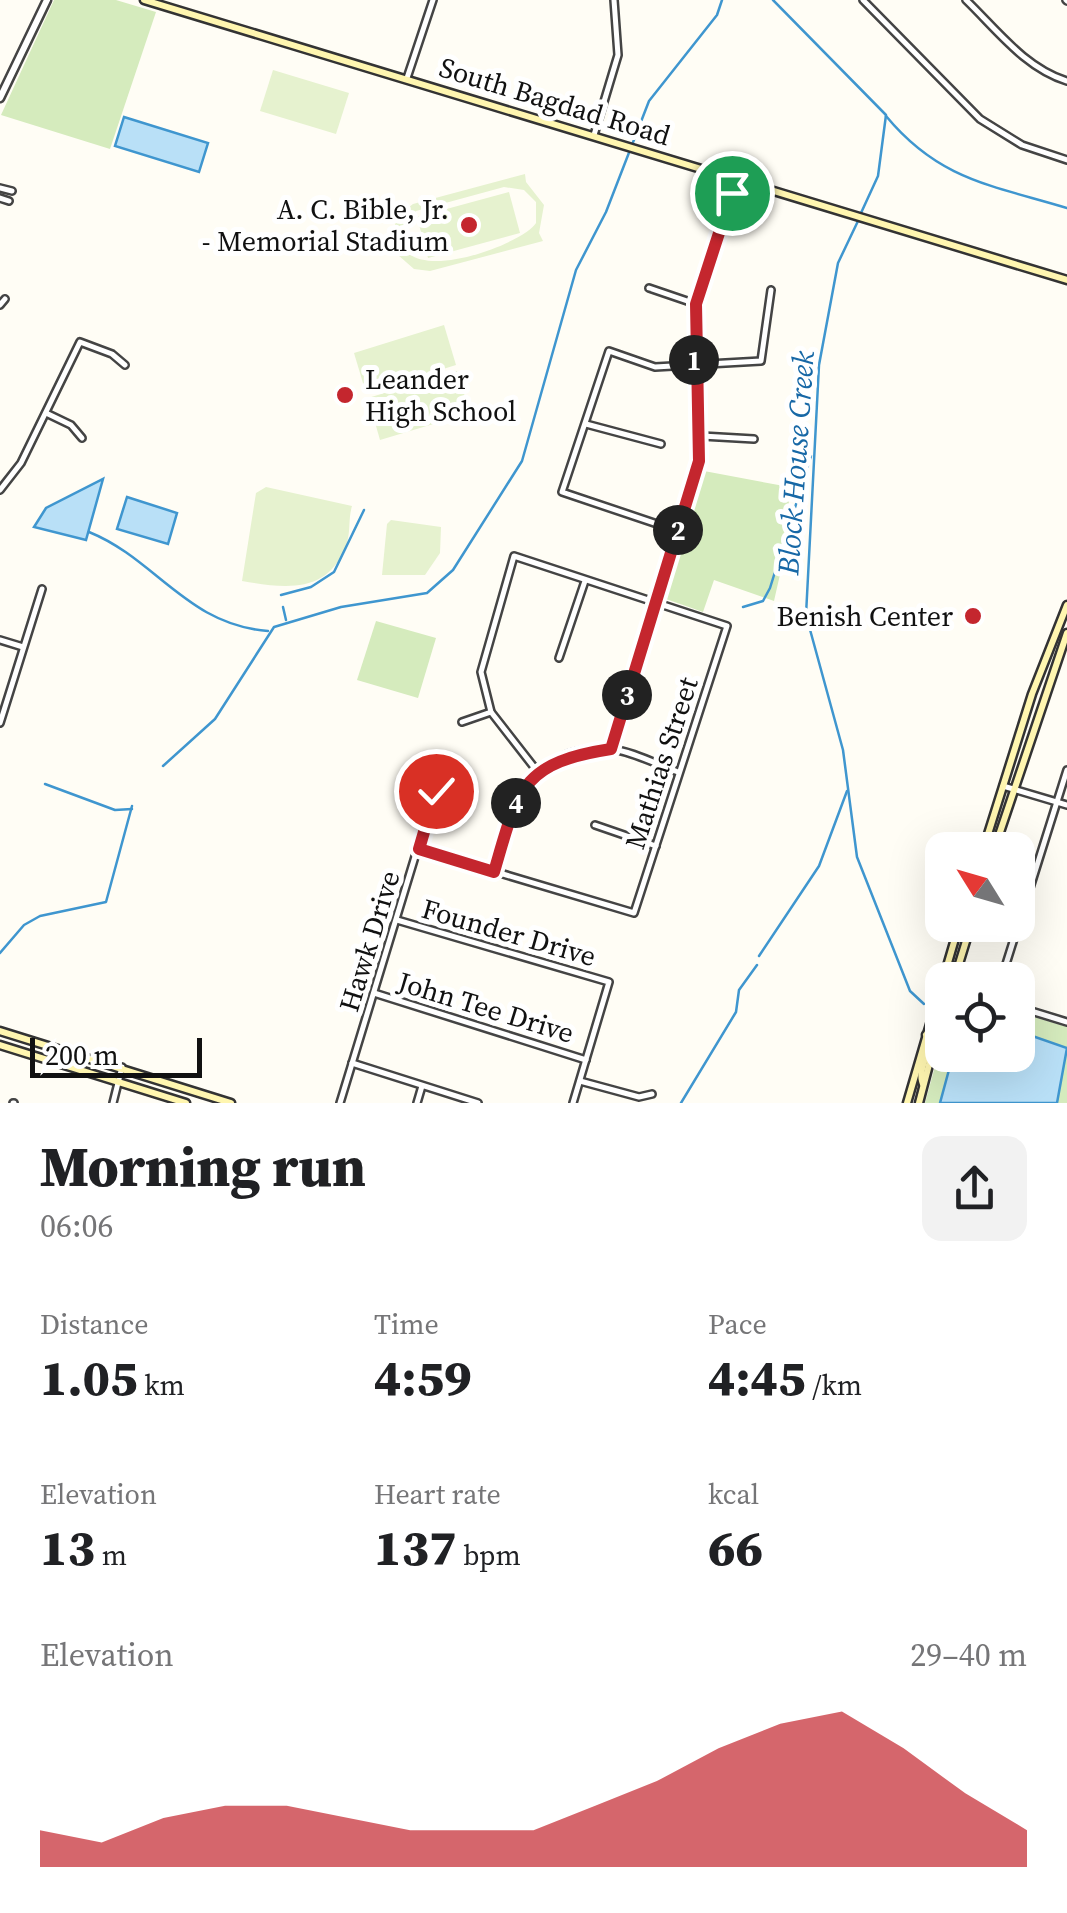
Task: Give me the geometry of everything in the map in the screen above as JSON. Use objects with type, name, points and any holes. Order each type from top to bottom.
[{"type":"main road","name":"South Bagdad Road","points":[[144,0],[1067,280]]},
{"type":"main road","points":[[989,832],[1032,694],[1067,605]]},
{"type":"main road","points":[[1000,832],[1067,633]]},
{"type":"main road","points":[[0,1031],[231,1103]]},
{"type":"main road","points":[[907,1103],[925,1039]]},
{"type":"main road","points":[[0,1046],[186,1103]]},
{"type":"main road","points":[[924,1085],[920,1076],[925,1058]]},
{"type":"main road","points":[[918,1103],[927,1072]]},
{"type":"street","points":[[0,98],[47,0]]},
{"type":"street","points":[[407,78],[433,0]]},
{"type":"street","points":[[594,136],[618,55],[614,0]]},
{"type":"street","points":[[862,0],[980,119],[1022,145],[1067,160]]},
{"type":"street","points":[[966,0],[1025,58],[1049,76],[1067,81]]},
{"type":"street","points":[[611,749],[694,484],[702,436],[694,365],[696,304],[736,181]]},
{"type":"street","points":[[0,188],[12,191]]},
{"type":"street","points":[[0,198],[9,201]]},
{"type":"street","points":[[649,288],[696,304]]},
{"type":"street","points":[[678,531],[562,492],[609,351],[655,367],[762,361],[771,290]]},
{"type":"street","points":[[0,490],[46,413],[80,342],[112,354],[125,365]]},
{"type":"street","points":[[46,413],[71,425],[82,438]]},
{"type":"street","points":[[586,424],[661,444]]},
{"type":"street","points":[[702,436],[754,439]]},
{"type":"street","points":[[537,770],[492,712],[481,672],[514,556],[655,602]]},
{"type":"street","points":[[559,658],[585,581]]},
{"type":"street","points":[[0,723],[42,589]]},
{"type":"street","name":"Mathias Street","points":[[494,872],[634,913],[728,626],[655,602]]},
{"type":"street","points":[[0,640],[23,647]]},
{"type":"street","points":[[462,722],[492,712]]},
{"type":"street","points":[[419,849],[494,872],[513,808],[537,770],[570,756],[611,749],[678,772]]},
{"type":"street","points":[[1008,962],[1067,770]]},
{"type":"street","points":[[1003,786],[1067,805]]},
{"type":"street","name":"Hawk Drive","points":[[340,1103],[436,791]]},
{"type":"street","points":[[595,824],[656,846]]},
{"type":"street","name":"Founder Drive","points":[[397,920],[609,982],[586,1060]]},
{"type":"street","name":"John Tee Drive","points":[[374,994],[586,1060]]},
{"type":"street","points":[[1035,1012],[1066,1019]]},
{"type":"street","points":[[573,1103],[586,1060]]},
{"type":"street","points":[[352,1063],[478,1103]]},
{"type":"street","points":[[113,1103],[122,1066]]},
{"type":"street","points":[[580,1081],[639,1097],[652,1094]]},
{"type":"street","points":[[417,1103],[422,1086]]},
{"type":"green space","points":[[54,0],[116,0],[156,12],[110,149],[1,115]]},
{"type":"green space","points":[[273,70],[349,93],[336,134],[260,111]]},
{"type":"green space","name":"A. C. Bible, Jr. - Memorial Stadium","points":[[525,174],[526,182],[544,205],[539,233],[543,241],[430,271],[414,269],[398,255],[393,229],[400,214],[413,204]],"holes":[[[504,187],[524,190],[536,202],[536,223],[509,242],[462,258],[438,261],[418,258],[404,249],[400,230],[416,211]]]},
{"type":"green space","name":"A. C. Bible, Jr. - Memorial Stadium","points":[[509,192],[520,233],[428,258],[417,217]]},
{"type":"green space","points":[[444,325],[456,365],[366,393],[354,353]]},
{"type":"green space","points":[[457,371],[470,413],[380,440],[368,398]]},
{"type":"green space","points":[[704,471],[784,486],[793,517],[774,601],[714,580],[703,612],[666,599],[664,593]]},
{"type":"green space","points":[[266,487],[352,506],[346,546],[328,573],[288,586],[242,581],[256,493]]},
{"type":"green space","points":[[391,520],[441,527],[440,553],[425,575],[382,575],[387,524]]},
{"type":"green space","points":[[376,621],[436,638],[418,698],[357,680]]},
{"type":"green space","points":[[1035,1017],[1067,1027],[1067,1103],[925,1103],[934,1072],[1035,1072]]},
{"type":"water","points":[[124,117],[208,143],[199,172],[115,146]]},
{"type":"water","points":[[103,479],[86,540],[34,527],[46,508]]},
{"type":"water","points":[[127,497],[177,513],[168,544],[117,529]]},
{"type":"water","points":[[1035,1037],[1067,1048],[1057,1103],[940,1103],[948,1072],[1035,1072]]},
{"type":"waterway","points":[[163,766],[215,719],[274,627],[341,607],[427,593],[453,570],[522,461],[576,270],[606,212],[649,101],[717,15],[722,0]]},
{"type":"waterway","name":"Block House Creek","points":[[773,0],[886,115],[878,176],[861,213]]},
{"type":"waterway","points":[[886,116],[926,154],[947,167],[990,186],[1067,208]]},
{"type":"waterway","name":"Block House Creek","points":[[858,221],[838,263],[819,365],[806,615],[843,750],[857,857],[910,991],[924,1004]]},
{"type":"waterway","points":[[743,607],[763,601],[770,588],[811,456]]},
{"type":"waterway","points":[[281,595],[311,587],[334,572],[364,510]]},
{"type":"waterway","points":[[89,532],[134,558],[215,617],[268,631]]},
{"type":"waterway","points":[[283,607],[286,620]]},
{"type":"waterway","points":[[45,784],[115,810],[132,809]]},
{"type":"waterway","name":"Block House Creek","points":[[759,956],[819,866],[847,791]]},
{"type":"waterway","points":[[0,953],[24,925],[40,916],[106,902],[132,806]]},
{"type":"waterway","name":"Block House Creek","points":[[681,1103],[736,1012],[739,990],[757,965]]},
{"type":"place","name":"A. C. Bible, Jr. - Memorial Stadium","points":[[469,225]]},
{"type":"place","name":"Leander High School","points":[[345,395]]},
{"type":"place","name":"Benish Center","points":[[973,616]]},
{"type":"route","points":[[436,791],[419,849],[494,872],[513,808],[537,770],[570,756],[611,749],[694,484],[702,436],[694,365],[696,304],[732,193]]}]
